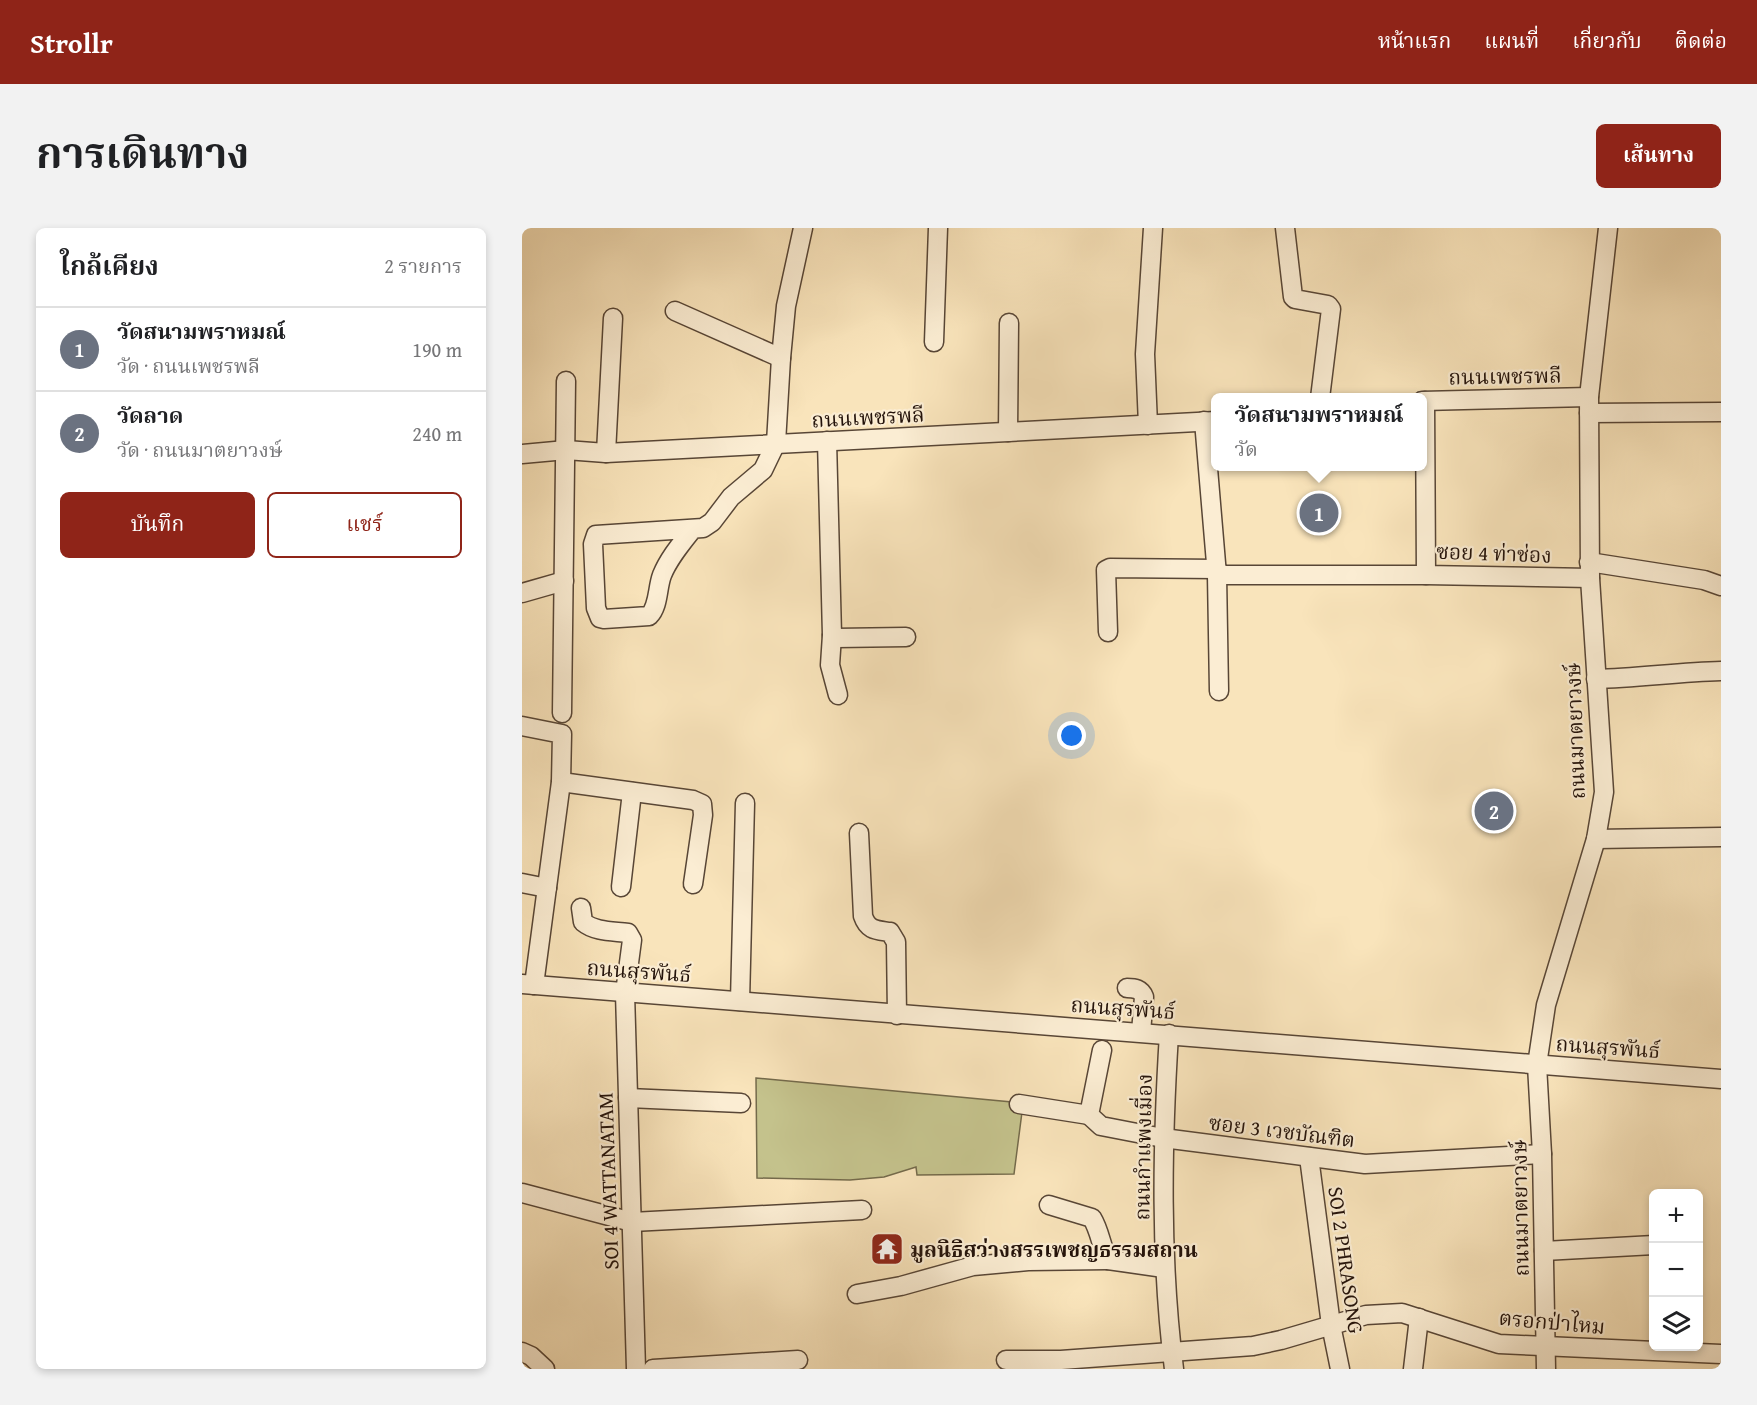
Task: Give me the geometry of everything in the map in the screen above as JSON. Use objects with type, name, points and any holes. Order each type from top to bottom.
[{"type":"street","points":[[692,530],[667,564],[658,585],[655,609],[649,616],[600,618],[596,608],[592,544],[596,535],[703,528],[712,522],[731,497],[764,470],[776,443],[780,358],[786,306],[803,228]]},
{"type":"street","points":[[933,342],[938,228]]},
{"type":"street","points":[[1148,425],[1145,354],[1154,228]]},
{"type":"street","points":[[1285,228],[1293,297],[1328,305],[1331,309],[1321,393]]},
{"type":"street","name":"ถนนมาตยาวงษ์","points":[[1546,1369],[1542,1154],[1537,1065],[1546,1005],[1596,839],[1604,792],[1590,570],[1589,405],[1608,228]]},
{"type":"street","points":[[675,311],[780,358]]},
{"type":"street","points":[[606,453],[613,318]]},
{"type":"street","points":[[1008,432],[1009,323]]},
{"type":"street","points":[[562,713],[566,381]]},
{"type":"street","name":"ถนนเพชรพลี","points":[[1427,401],[1589,405],[1721,412]]},
{"type":"street","points":[[1210,421],[1211,443]]},
{"type":"street","name":"ถนนเพชรพลี","points":[[522,454],[566,450],[606,453],[1210,421]]},
{"type":"street","points":[[827,441],[832,635],[830,665],[837,695]]},
{"type":"street","points":[[1212,471],[1220,691]]},
{"type":"street","name":"ซอย 4 ท่าช่อง","points":[[1425,471],[1426,575],[1590,570],[1704,580],[1721,586]]},
{"type":"street","points":[[1108,632],[1106,570],[1110,568],[1426,575]]},
{"type":"street","points":[[522,593],[564,581]]},
{"type":"street","points":[[832,635],[836,638],[906,637]]},
{"type":"street","points":[[1596,679],[1721,671]]},
{"type":"street","points":[[522,726],[562,734],[561,782],[547,888],[528,985]]},
{"type":"street","points":[[561,782],[693,800],[702,804],[703,815],[693,884]]},
{"type":"street","points":[[621,886],[632,792]]},
{"type":"street","points":[[740,1001],[745,803]]},
{"type":"street","points":[[859,833],[863,916],[869,927],[873,930],[890,932],[896,942],[897,1015]]},
{"type":"street","points":[[1596,839],[1721,837]]},
{"type":"street","points":[[522,883],[547,888]]},
{"type":"street","name":"SOI 4 WATTANATAM","points":[[581,908],[583,922],[587,925],[598,929],[628,933],[632,936],[625,993],[636,1369]]},
{"type":"street","name":"ถนนสุรพันธ์","points":[[528,985],[1721,1078]]},
{"type":"street","points":[[1127,988],[1136,988],[1144,997],[1141,1032]]},
{"type":"street","name":"ถนนกำแพงเมี่อง","points":[[1169,1034],[1163,1138],[1164,1268],[1173,1361]]},
{"type":"street","points":[[1019,1104],[1089,1114],[1102,1050]]},
{"type":"street","points":[[628,1098],[741,1103]]},
{"type":"street","name":"ซอย 3 เวชบัณฑิต","points":[[1089,1114],[1101,1126],[1163,1138],[1365,1164],[1542,1154]]},
{"type":"street","name":"SOI 2 PHRASONG","points":[[1309,1157],[1331,1325],[1340,1369]]},
{"type":"street","points":[[522,1193],[632,1222],[862,1210]]},
{"type":"street","points":[[1049,1205],[1092,1218],[1108,1260]]},
{"type":"street","points":[[1544,1251],[1649,1245]]},
{"type":"street","points":[[857,1294],[901,1286],[973,1266],[1028,1261],[1108,1260],[1164,1268]]},
{"type":"street","name":"ตรอกป่าไหม","points":[[1006,1360],[1061,1364],[1173,1361],[1281,1340],[1366,1315],[1402,1312],[1499,1344],[1546,1346],[1673,1361],[1721,1354]]},
{"type":"street","points":[[1413,1369],[1419,1318]]},
{"type":"street","points":[[522,1352],[531,1356],[545,1369]]},
{"type":"street","points":[[653,1369],[798,1360]]},
{"type":"shaded area","points":[[756,1078],[1012,1102],[1022,1112],[1014,1174],[917,1175],[916,1167],[884,1177],[850,1180],[757,1178]]},
{"type":"place","name":"วัดสนามพราหมณ์","points":[[1319,513]]},
{"type":"place","name":"วัดลาด","points":[[1494,811]]},
{"type":"place","name":"มูลนิธิสว่างสรรเพชญธรรมสถาน","points":[[887,1249]]}]
